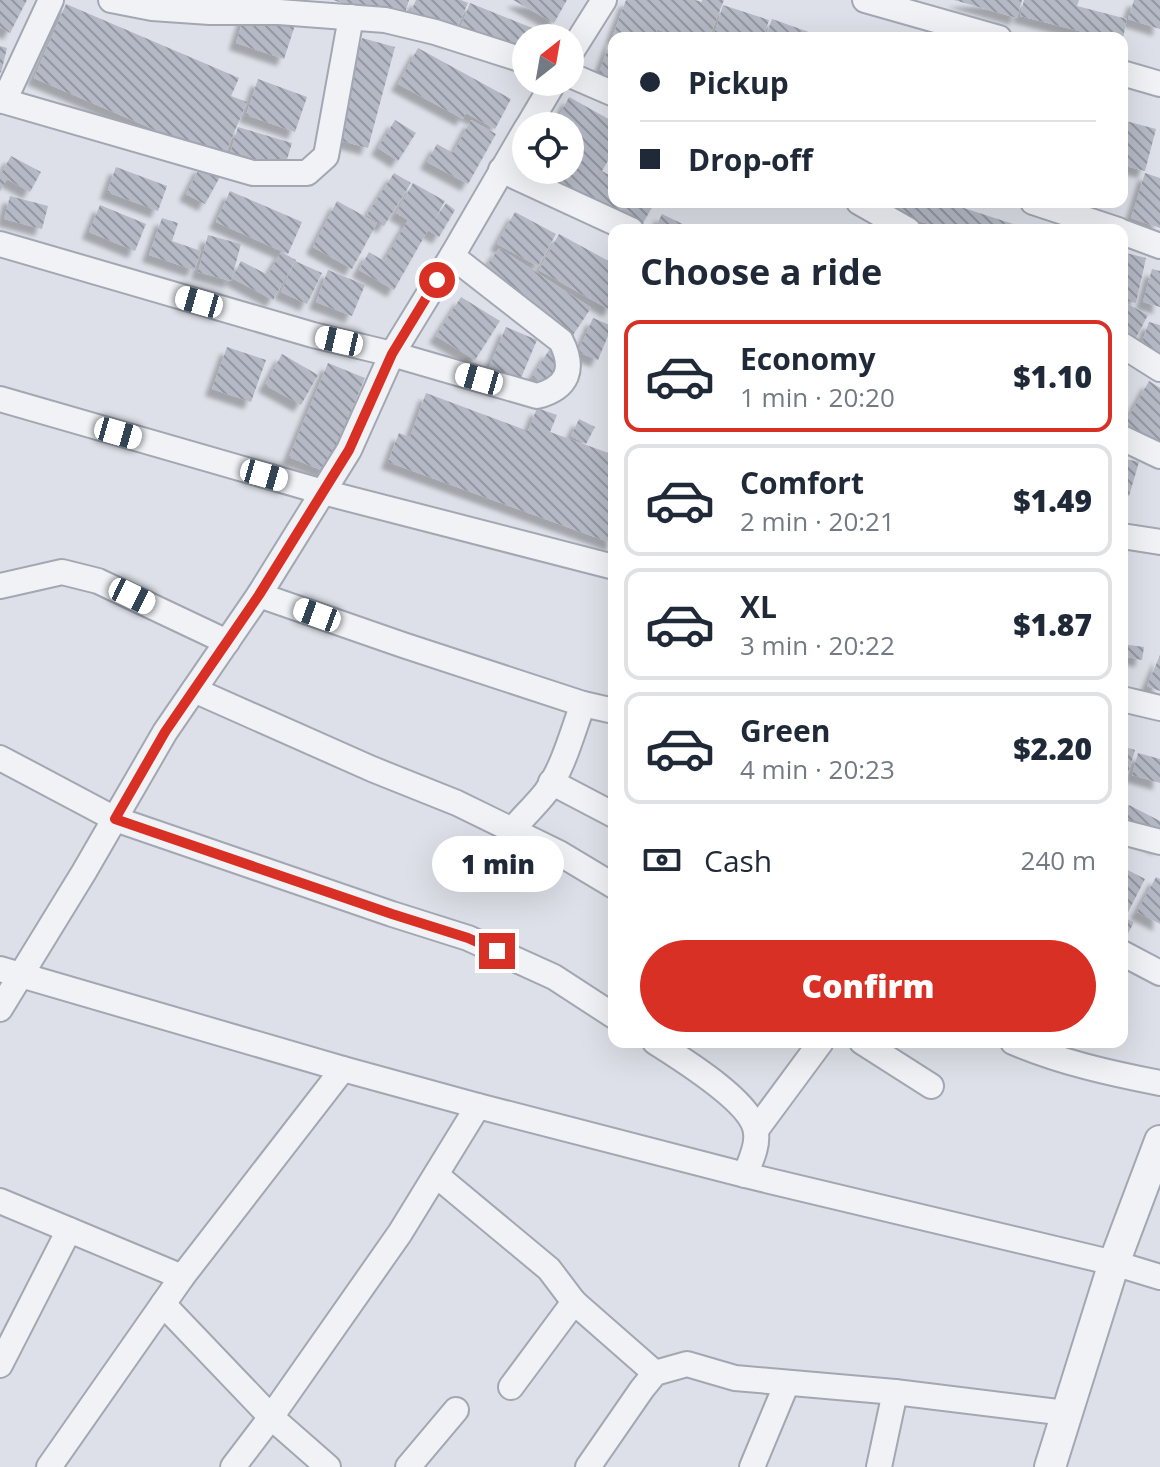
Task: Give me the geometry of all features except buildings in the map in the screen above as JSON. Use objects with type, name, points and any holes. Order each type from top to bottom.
[{"type":"street","points":[[51,0],[2,100],[253,173],[307,173],[326,156],[351,17]]},
{"type":"street","points":[[111,0],[152,8],[279,12],[385,20],[512,57]]},
{"type":"street","points":[[584,32],[604,0]]},
{"type":"street","points":[[865,0],[922,8],[984,32]]},
{"type":"street","points":[[1128,75],[1160,84]]},
{"type":"street","points":[[584,81],[608,91]]},
{"type":"street","points":[[0,1009],[10,972],[115,819],[165,732],[259,595],[349,450],[392,354],[512,152]]},
{"type":"street","points":[[501,170],[618,224]]},
{"type":"street","points":[[870,208],[898,224]]},
{"type":"street","points":[[1051,208],[1099,224]]},
{"type":"street","points":[[1128,234],[1160,246]]},
{"type":"street","points":[[0,244],[537,396],[554,392],[569,366],[561,341],[452,256]]},
{"type":"street","points":[[1128,349],[1160,369]]},
{"type":"street","points":[[0,399],[323,492],[608,565]]},
{"type":"street","points":[[1128,441],[1160,456]]},
{"type":"street","points":[[1128,537],[1160,542]]},
{"type":"street","points":[[0,599],[0,586],[62,572],[98,581],[227,642]]},
{"type":"street","points":[[259,595],[403,645],[608,710]]},
{"type":"street","points":[[194,690],[457,803],[559,853],[608,882]]},
{"type":"street","points":[[1128,700],[1160,708]]},
{"type":"street","points":[[512,830],[545,792],[562,763],[583,704]]},
{"type":"street","points":[[0,758],[115,819],[468,938],[554,977],[608,1012]]},
{"type":"street","points":[[551,782],[608,812]]},
{"type":"street","points":[[1128,834],[1160,842]]},
{"type":"street","points":[[1128,956],[1160,973]]},
{"type":"street","points":[[10,972],[478,1106],[1160,1277]]},
{"type":"street","points":[[664,1048],[740,1104],[752,1120],[756,1145],[745,1175]]},
{"type":"street","points":[[756,1130],[817,1048]]},
{"type":"street","points":[[871,1048],[931,1086]]},
{"type":"street","points":[[1029,1048],[1060,1060],[1160,1083]]},
{"type":"street","points":[[49,1467],[182,1277],[343,1069]]},
{"type":"street","points":[[233,1467],[400,1233],[478,1106]]},
{"type":"street","points":[[1050,1467],[1114,1263],[1160,1141]]},
{"type":"street","points":[[436,1175],[549,1269],[574,1302],[655,1373]]},
{"type":"street","points":[[0,1201],[182,1277]]},
{"type":"street","points":[[0,1365],[69,1230]]},
{"type":"street","points":[[511,1387],[574,1302]]},
{"type":"street","points":[[163,1304],[271,1417],[328,1467]]},
{"type":"street","points":[[588,1467],[655,1373],[687,1364],[735,1378],[895,1392],[1066,1413]]},
{"type":"street","points":[[752,1467],[787,1383]]},
{"type":"street","points":[[879,1467],[895,1392]]},
{"type":"street","points":[[408,1467],[456,1410]]},
{"type":"route","points":[[437,280],[392,354],[349,450],[259,595],[165,732],[115,819],[468,938],[497,951]]}]
